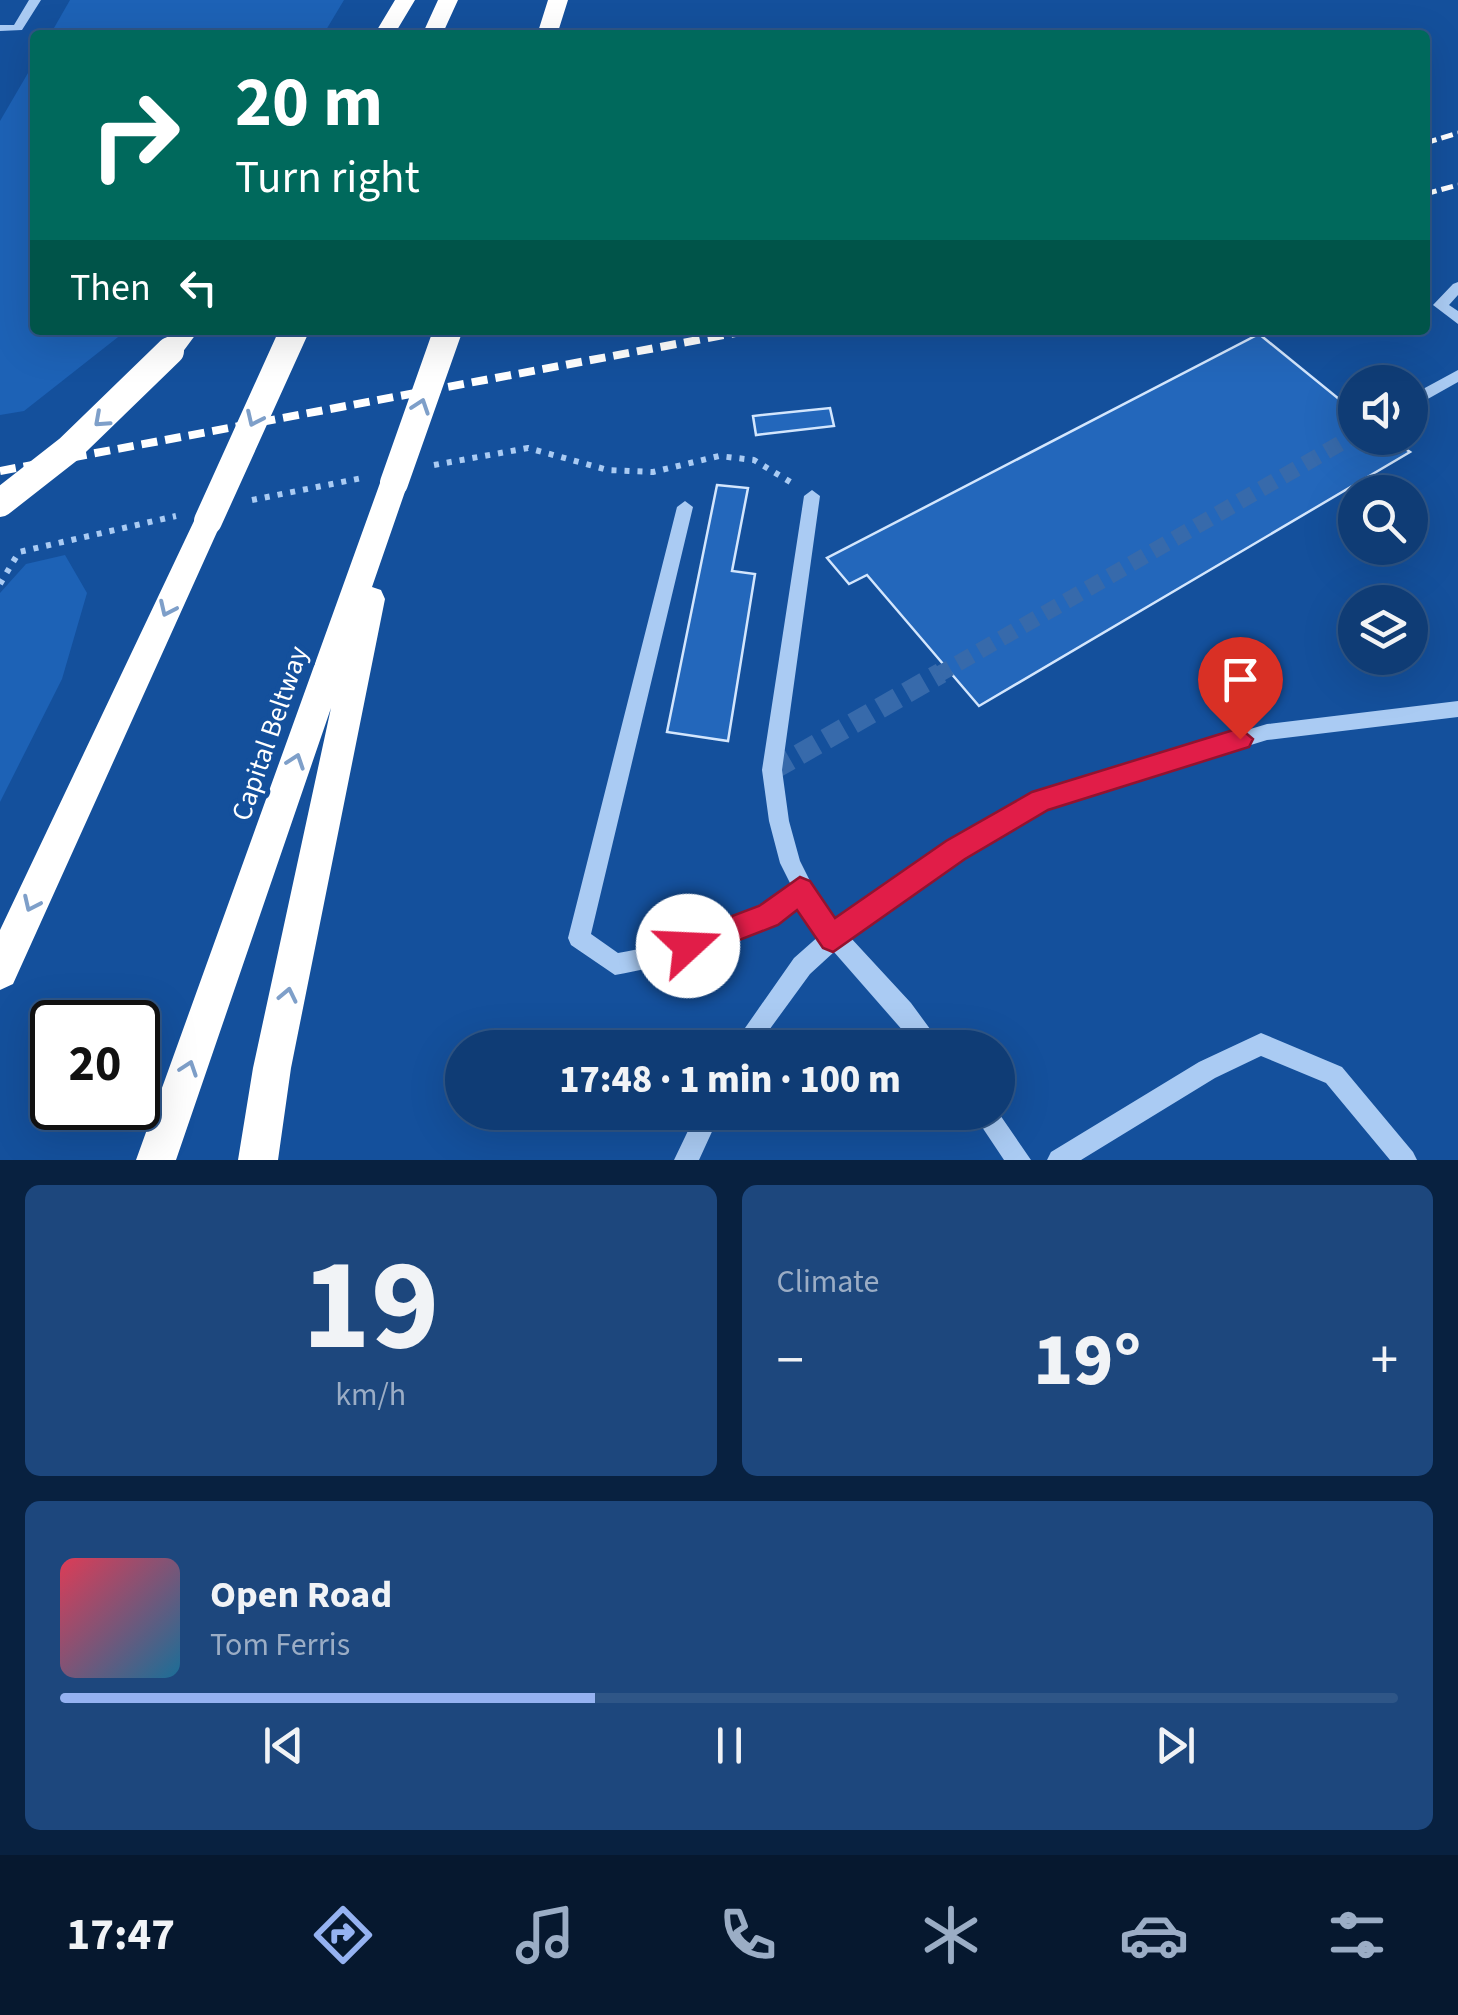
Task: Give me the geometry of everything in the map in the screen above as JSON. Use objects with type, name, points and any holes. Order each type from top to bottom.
[{"type":"highway","points":[[387,30],[406,0]]},
{"type":"highway","points":[[434,30],[448,0]]},
{"type":"highway","points":[[549,30],[558,0]]},
{"type":"highway","points":[[0,970],[293,335]]},
{"type":"highway","name":"Capital Beltway","points":[[156,1160],[446,335]]},
{"type":"highway","points":[[0,503],[80,439],[178,340]]},
{"type":"highway","points":[[258,1160],[272,1068],[394,482]]},
{"type":"street","points":[[0,28],[18,28],[35,0]]},
{"type":"street","points":[[1458,287],[1440,305],[1458,319]]},
{"type":"street","points":[[1428,392],[1458,374]]},
{"type":"street","points":[[812,496],[772,770],[779,828],[800,890],[833,938],[920,1030]]},
{"type":"street","points":[[684,507],[579,938],[615,964],[654,958],[768,916],[800,890]]},
{"type":"street","points":[[755,1030],[802,966],[864,911],[955,850],[1041,801],[1267,732],[1458,709]]},
{"type":"street","points":[[1059,1160],[1207,1070],[1261,1044],[1334,1075],[1405,1160]]},
{"type":"street","points":[[686,1160],[701,1130]]},
{"type":"street","points":[[996,1130],[1019,1160]]},
{"type":"shaded area","points":[[70,0],[344,0],[326,30],[53,30]]},
{"type":"shaded area","points":[[30,70],[30,335],[121,335],[24,411],[0,415],[0,121]]},
{"type":"shaded area","points":[[65,555],[87,593],[62,679],[0,802],[0,593],[26,564]]},
{"type":"building","points":[[1257,335],[1338,398],[1338,455],[1405,455],[1371,475],[1338,475],[1338,494],[979,706],[867,575],[849,584],[827,558]]},
{"type":"building","points":[[830,408],[834,426],[756,435],[753,416]]},
{"type":"building","points":[[717,485],[748,488],[732,571],[755,574],[728,741],[667,732]]},
{"type":"tunnel","points":[[936,676],[1338,445]]},
{"type":"tunnel","points":[[772,770],[941,673]]},
{"type":"railway","points":[[1430,141],[1458,133]]},
{"type":"railway","points":[[1430,193],[1458,185]]},
{"type":"railway","points":[[0,471],[724,335]]},
{"type":"route","points":[[688,946],[768,916],[800,890],[833,938],[864,911],[955,850],[1041,801],[1240,739]]}]
